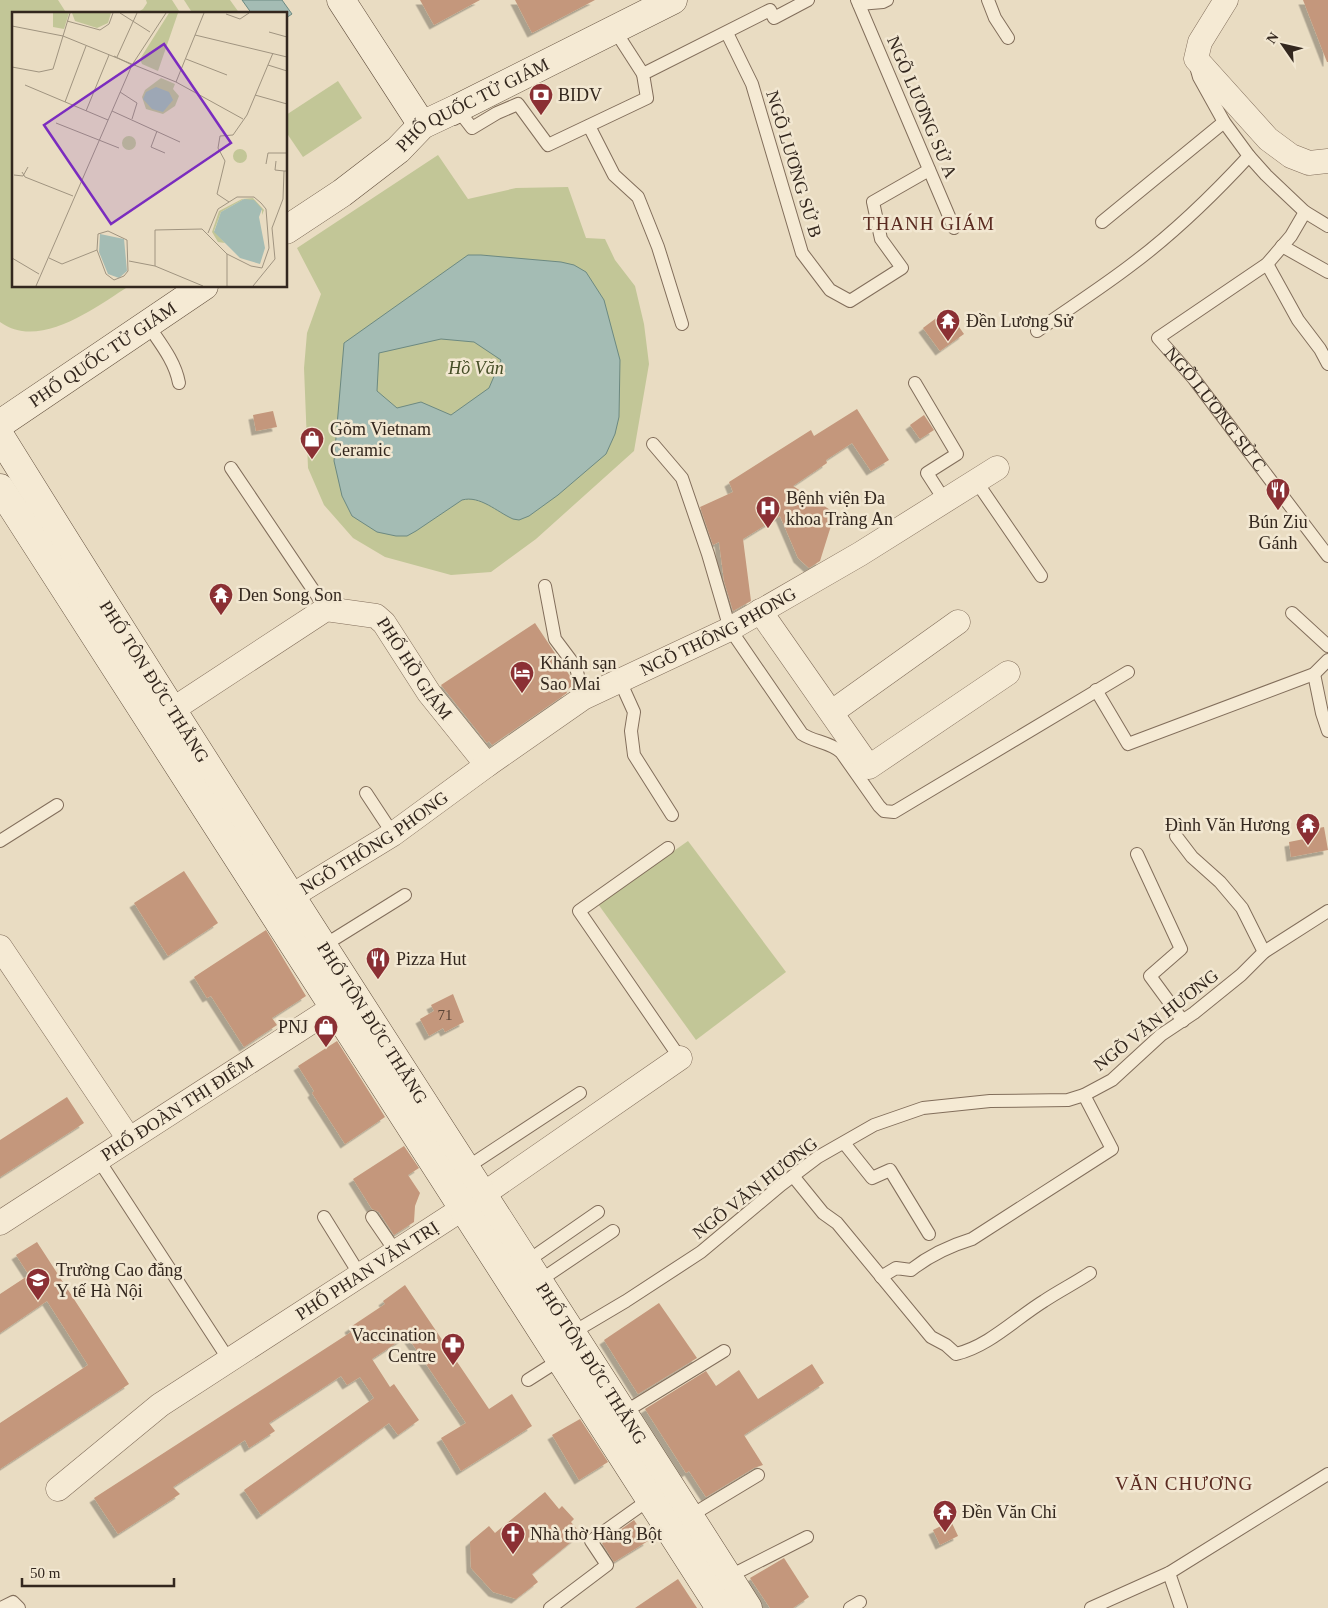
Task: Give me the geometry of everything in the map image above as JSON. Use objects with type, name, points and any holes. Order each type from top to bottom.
[{"type":"main road","points":[[340,0],[419,128]]},
{"type":"main road","name":"PHỐ QUỐC TỬ GIÁM","points":[[288,229],[342,193],[398,150],[419,128],[673,0]]},
{"type":"main road","name":"PHỐ QUỐC TỬ GIÁM","points":[[0,424],[201,288]]},
{"type":"main road","name":"PHỐ TÔN ĐỨC THẮNG","points":[[0,436],[172,710],[205,786],[290,897],[322,946],[344,1001],[466,1168],[473,1202],[532,1271],[748,1608]]},
{"type":"main road","name":"PHỐ TÔN ĐỨC THẮNG","points":[[0,488],[205,786],[344,1001],[473,1202],[560,1358],[720,1608]]},
{"type":"street","points":[[1226,0],[1200,42],[1196,59],[1268,139],[1291,156],[1309,163],[1328,161]]},
{"type":"street","name":"NGÕ THÔNG PHONG","points":[[290,897],[394,834],[487,765],[583,698],[730,629],[860,554],[997,468]]},
{"type":"street","points":[[172,710],[326,609]]},
{"type":"street","name":"PHỐ HỒ GIÁM","points":[[326,609],[376,616],[384,623],[429,693],[487,765]]},
{"type":"street","points":[[760,611],[869,767],[1008,673]]},
{"type":"street","points":[[832,712],[958,622]]},
{"type":"street","points":[[0,947],[129,1139]]},
{"type":"street","name":"PHỐ ĐOÀN THỊ ĐIỂM","points":[[0,1223],[344,1001]]},
{"type":"street","name":"PHỐ PHAN VĂN TRỊ","points":[[58,1489],[160,1405],[473,1202],[680,1058]]},
{"type":"lane","points":[[643,74],[770,10],[774,18],[808,0]]},
{"type":"lane","points":[[858,2],[883,2],[887,0]]},
{"type":"lane","points":[[988,0],[995,18],[1008,38]]},
{"type":"lane","name":"NGÕ LƯƠNG SỬ A","points":[[858,2],[954,228]]},
{"type":"lane","points":[[419,128],[427,134],[462,115],[472,128],[497,113],[518,104],[548,145],[647,98],[643,74],[614,29]]},
{"type":"lane","name":"NGÕ LƯƠNG SỬ B","points":[[727,33],[752,84],[802,253],[830,290],[850,301],[902,268],[881,239],[873,202],[929,170]]},
{"type":"lane","points":[[1196,59],[1199,77],[1224,122],[1248,156],[1305,212],[1328,226]]},
{"type":"lane","points":[[1102,222],[1224,122]]},
{"type":"lane","points":[[589,126],[614,175],[638,197],[658,247],[682,324]]},
{"type":"lane","points":[[1037,330],[1131,265],[1192,213],[1223,184],[1248,156]]},
{"type":"lane","name":"NGÕ LƯƠNG SỬ C","points":[[1305,212],[1291,236],[1267,264],[1158,338],[1194,379],[1328,556]]},
{"type":"lane","points":[[1282,246],[1328,272]]},
{"type":"lane","points":[[1267,264],[1298,320],[1320,349],[1328,364]]},
{"type":"lane","points":[[148,325],[172,361],[180,383]]},
{"type":"lane","points":[[915,383],[957,454],[927,474],[945,501]]},
{"type":"lane","points":[[653,444],[682,478],[730,629],[802,734],[816,741],[834,746],[841,752],[878,806],[889,812],[894,812],[1128,672]]},
{"type":"lane","points":[[231,468],[326,609]]},
{"type":"lane","points":[[976,481],[1041,576]]},
{"type":"lane","points":[[545,586],[555,639],[576,666],[583,698]]},
{"type":"lane","points":[[1292,613],[1328,646]]},
{"type":"lane","points":[[1096,690],[1128,744],[1314,674],[1328,660]]},
{"type":"lane","points":[[1314,674],[1322,713],[1328,731]]},
{"type":"lane","points":[[620,681],[634,712],[631,732],[634,755],[672,815]]},
{"type":"lane","points":[[366,793],[394,834]]},
{"type":"lane","points":[[0,841],[57,805]]},
{"type":"lane","points":[[1176,836],[1192,857],[1220,882],[1242,908],[1264,952]]},
{"type":"lane","points":[[668,848],[579,911],[680,1058]]},
{"type":"lane","points":[[1138,854],[1181,949],[1150,976],[1183,1021]]},
{"type":"lane","points":[[322,946],[405,895]]},
{"type":"lane","name":"NGÕ VĂN HƯƠNG","points":[[572,1333],[626,1301],[701,1252],[818,1157],[874,1126],[923,1108],[990,1101],[1068,1100],[1084,1095],[1112,1080],[1161,1036],[1241,975],[1264,952],[1328,910]]},
{"type":"lane","points":[[466,1168],[580,1093]]},
{"type":"lane","points":[[881,1277],[896,1268],[911,1270],[928,1257],[949,1246],[972,1239],[1112,1149],[1084,1095]]},
{"type":"lane","points":[[844,1143],[872,1178],[890,1170],[929,1234]]},
{"type":"lane","points":[[98,1159],[229,1360]]},
{"type":"lane","points":[[793,1176],[824,1213],[837,1223],[931,1337],[946,1345],[956,1354],[970,1351],[1044,1300],[1090,1273]]},
{"type":"lane","points":[[532,1271],[598,1212]]},
{"type":"lane","points":[[324,1217],[360,1275]]},
{"type":"lane","points":[[372,1217],[396,1252]]},
{"type":"lane","points":[[532,1271],[613,1232]]},
{"type":"lane","points":[[623,1413],[724,1351]]},
{"type":"lane","points":[[528,1380],[560,1358]]},
{"type":"lane","points":[[1091,1608],[1169,1573],[1328,1474]]},
{"type":"lane","points":[[690,1516],[758,1475]]},
{"type":"lane","points":[[550,1608],[606,1565],[591,1541],[650,1499]]},
{"type":"lane","points":[[728,1577],[807,1537]]},
{"type":"lane","points":[[1169,1573],[1181,1608]]},
{"type":"lane","points":[[1,1608],[13,1602],[19,1608]]},
{"type":"green space","points":[[0,0],[58,0],[66,12],[12,12],[12,288],[126,288],[84,314],[67,323],[49,329],[32,332],[15,330],[0,322]]},
{"type":"green space","points":[[146,0],[172,0],[180,12],[138,12],[147,3]]},
{"type":"green space","points":[[184,0],[230,0],[239,12],[192,12]]},
{"type":"green space","points":[[338,81],[362,118],[303,157],[288,135],[288,114]]},
{"type":"green space","name":"Hồ Văn","points":[[438,155],[468,199],[516,188],[568,187],[586,238],[605,239],[615,260],[635,286],[644,324],[649,364],[634,451],[536,539],[491,572],[451,575],[385,557],[353,538],[324,505],[308,468],[304,368],[307,333],[321,294],[297,248]]},
{"type":"green space","points":[[688,841],[786,972],[696,1040],[598,904]]},
{"type":"water","points":[[242,0],[282,0],[292,14],[288,17],[288,12],[251,12]]},
{"type":"water","name":"Hồ Văn","points":[[468,255],[561,262],[574,265],[586,272],[604,300],[620,360],[619,417],[615,434],[606,454],[558,495],[529,516],[519,520],[513,519],[482,502],[469,499],[462,500],[407,536],[377,532],[352,516],[342,496],[334,461],[344,343]],"holes":[[[441,339],[474,342],[501,360],[489,388],[451,415],[421,402],[397,408],[377,391],[379,353]]]},
{"type":"building","points":[[420,0],[480,0],[434,25]]},
{"type":"building","points":[[515,0],[595,0],[532,33]]},
{"type":"building","points":[[1303,0],[1328,0],[1328,62],[1327,62]]},
{"type":"building","name":"Đền Lương Sử","points":[[947,310],[964,334],[940,351],[923,328]]},
{"type":"building","name":"Bệnh viện Đa khoa Tràng An","points":[[857,409],[889,460],[871,471],[852,443],[826,460],[827,463],[793,486],[835,513],[820,561],[809,568],[798,558],[780,516],[743,539],[751,601],[733,611],[724,581],[719,542],[713,545],[700,507],[733,492],[729,482],[811,430],[814,436]]},
{"type":"building","points":[[273,411],[277,427],[256,431],[253,415]]},
{"type":"building","points":[[924,415],[934,430],[920,439],[910,425]]},
{"type":"building","name":"Khánh sạn Sao Mai","points":[[535,623],[570,676],[572,686],[566,691],[567,693],[492,745],[489,741],[487,743],[441,685]]},
{"type":"building","name":"Đình Văn Hương","points":[[1324,827],[1328,850],[1291,857],[1289,842],[1309,838],[1308,830]]},
{"type":"building","points":[[184,871],[218,923],[168,956],[134,903]]},
{"type":"building","points":[[266,930],[306,996],[272,1018],[277,1025],[244,1047],[211,996],[207,998],[194,977]]},
{"type":"building","points":[[453,994],[464,1022],[445,1032],[443,1028],[429,1036],[420,1019],[434,1011],[431,1005]]},
{"type":"building","points":[[337,1041],[385,1117],[345,1144],[312,1093],[314,1091],[298,1066]]},
{"type":"building","points":[[67,1097],[84,1123],[0,1177],[0,1140]]},
{"type":"building","points":[[404,1146],[419,1168],[408,1175],[420,1193],[415,1206],[414,1222],[394,1235],[379,1212],[372,1209],[353,1179]]},
{"type":"building","points":[[37,1242],[129,1384],[0,1469],[0,1423],[88,1365],[47,1301],[0,1333],[0,1294],[29,1275],[16,1255]]},
{"type":"building","points":[[405,1285],[489,1409],[512,1394],[532,1426],[461,1471],[441,1438],[466,1423],[407,1336],[372,1359],[390,1387],[394,1384],[419,1420],[398,1435],[389,1423],[261,1515],[244,1490],[374,1398],[360,1377],[347,1385],[341,1376],[269,1423],[275,1431],[249,1448],[245,1440],[173,1487],[180,1494],[118,1534],[94,1498],[351,1332],[349,1328],[385,1304],[383,1301]]},
{"type":"building","points":[[659,1303],[697,1358],[638,1394],[604,1340]]},
{"type":"building","points":[[812,1364],[824,1383],[744,1435],[763,1465],[754,1468],[706,1497],[689,1471],[686,1473],[645,1409],[706,1371],[716,1386],[739,1370],[758,1399]]},
{"type":"building","points":[[580,1419],[608,1462],[579,1480],[552,1435]]},
{"type":"building","name":"Nhà thờ Hàng Bột","points":[[545,1492],[559,1509],[562,1506],[574,1519],[571,1522],[581,1534],[532,1574],[538,1582],[516,1599],[493,1592],[471,1568],[470,1542],[489,1526],[495,1533]]},
{"type":"building","points":[[634,1520],[648,1541],[614,1562],[602,1543]]},
{"type":"building","name":"Đền Văn Chỉ","points":[[951,1521],[958,1536],[940,1545],[933,1530]]},
{"type":"building","points":[[784,1558],[809,1597],[793,1608],[770,1608],[750,1578]]},
{"type":"building","points":[[678,1579],[697,1608],[635,1608]]},
{"type":"place","name":"BIDV","points":[[541,116]]},
{"type":"place","name":"Đền Lương Sử","points":[[948,342]]},
{"type":"place","name":"Gõm Vietnam Ceramic","points":[[312,460]]},
{"type":"place","name":"Bún Ziu Gánh","points":[[1278,511]]},
{"type":"place","name":"Bệnh viện Đa khoa Tràng An","points":[[768,529]]},
{"type":"place","name":"Den Song Son","points":[[221,616]]},
{"type":"place","name":"Khánh sạn Sao Mai","points":[[522,694]]},
{"type":"place","name":"Đình Văn Hương","points":[[1308,846]]},
{"type":"place","name":"Pizza Hut","points":[[378,980]]},
{"type":"place","name":"PNJ","points":[[326,1048]]},
{"type":"place","name":"Trường Cao đẳng Y tế Hà Nội","points":[[38,1301]]},
{"type":"place","name":"Vaccination Centre","points":[[453,1366]]},
{"type":"place","name":"Đền Văn Chỉ","points":[[945,1533]]},
{"type":"place","name":"Nhà thờ Hàng Bột","points":[[513,1555]]},
{"type":"district","name":"THANH GIÁM","points":[[929,223]]},
{"type":"district","name":"VĂN CHƯƠNG","points":[[1184,1483]]}]
